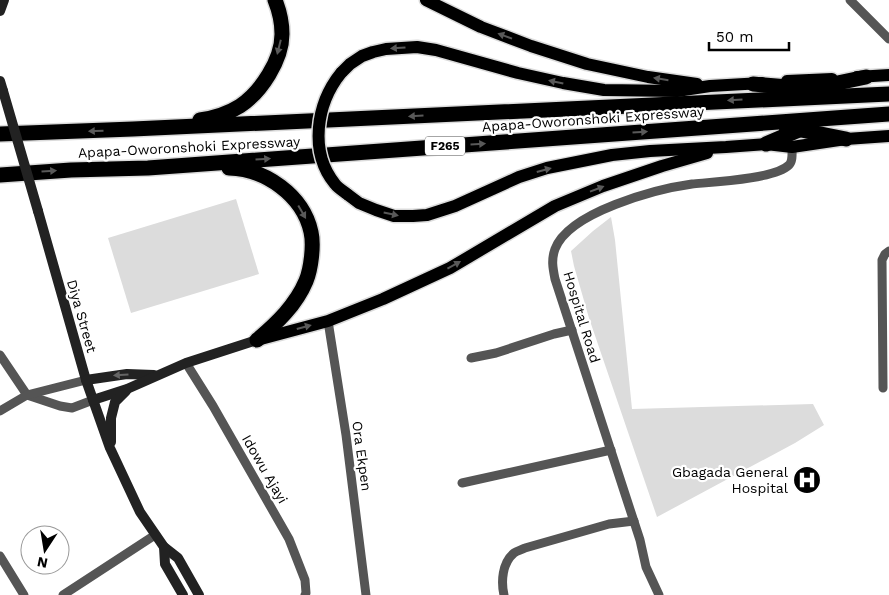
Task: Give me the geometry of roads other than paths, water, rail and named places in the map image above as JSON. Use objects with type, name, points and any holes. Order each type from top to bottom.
[{"type":"highway","points":[[133,129],[207,119],[239,106],[253,96],[265,82],[279,52],[282,35],[281,20],[275,0]]},
{"type":"highway","points":[[763,99],[866,77]]},
{"type":"highway","points":[[753,84],[868,94]]},
{"type":"highway","name":"Apapa-Oworonshoki Expressway","points":[[0,134],[889,94]]},
{"type":"highway","name":"Apapa-Oworonshoki Expressway","points":[[0,175],[71,170],[148,168],[889,114]]},
{"type":"highway","points":[[766,144],[800,129],[840,117]]},
{"type":"highway","points":[[760,123],[846,139]]},
{"type":"highway","points":[[148,168],[242,169],[261,175],[279,185],[294,198],[305,216],[311,233],[311,266],[298,297],[275,325],[257,340]]},
{"type":"main road","points":[[0,11],[4,0]]},
{"type":"main road","points":[[426,0],[481,28],[587,64],[710,86]]},
{"type":"main road","points":[[710,86],[677,92],[604,90],[518,73],[436,50],[417,47],[386,49],[362,56],[350,64],[334,82],[328,92],[320,115],[318,138],[321,155],[328,173],[336,185],[359,203],[376,210],[394,216],[413,216],[427,215],[455,206],[519,177],[556,166],[612,155],[766,144],[792,147],[846,139],[889,136]]},
{"type":"main road","name":"Apapa-Oworonshoki Expressway","points":[[710,86],[889,76]]},
{"type":"main road","name":"Diya Street","points":[[2,86],[86,380],[110,448],[140,512],[164,547],[178,558],[199,595]]},
{"type":"main road","points":[[93,400],[127,389],[186,363],[257,340],[328,322],[450,268],[555,206],[603,186],[726,147]]},
{"type":"main road","points":[[86,380],[127,374],[157,376]]},
{"type":"main road","points":[[110,448],[111,418],[115,402],[127,389]]},
{"type":"main road","name":"Diya Street","points":[[164,547],[165,564],[183,595]]},
{"type":"street","points":[[850,0],[889,39]]},
{"type":"street","name":"Hospital Road","points":[[660,595],[646,567],[634,521],[555,279],[552,266],[556,248],[562,238],[599,211],[628,200],[654,192],[690,185],[778,172],[789,164],[792,157],[792,147]]},
{"type":"street","points":[[883,388],[882,260],[889,251]]},
{"type":"street","name":"Ora Ekpen","points":[[328,322],[346,435],[366,595]]},
{"type":"street","points":[[470,358],[496,353],[572,330]]},
{"type":"street","points":[[0,355],[27,395],[72,408],[93,400]]},
{"type":"street","name":"Idowu Ajayi","points":[[186,363],[213,406],[289,539],[304,580],[305,595]]},
{"type":"street","points":[[0,411],[27,395],[86,380]]},
{"type":"street","points":[[462,483],[610,450]]},
{"type":"street","points":[[504,595],[502,585],[505,564],[513,554],[525,548],[609,524],[634,521]]},
{"type":"street","points":[[63,595],[156,535]]},
{"type":"street","points":[[0,556],[24,595]]},
{"type":"place","name":"Gbagada General Hospital","points":[[807,480]]}]
